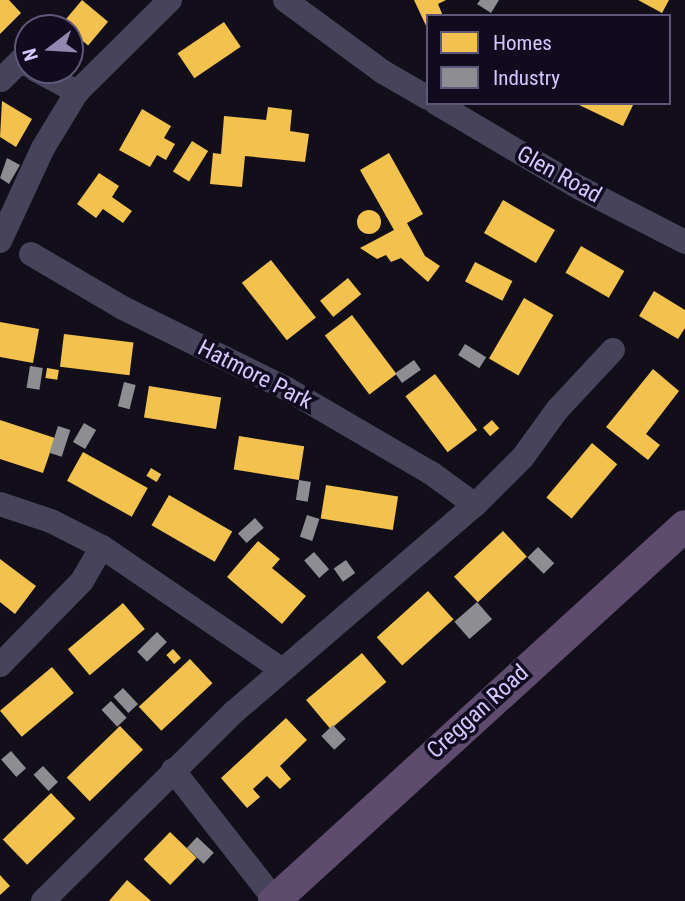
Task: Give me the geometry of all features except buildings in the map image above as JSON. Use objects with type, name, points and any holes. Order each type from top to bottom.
[{"type":"main road","name":"Creggan Road","points":[[274,901],[685,526]]},
{"type":"street","points":[[2,232],[43,148],[77,92],[170,0]]},
{"type":"street","points":[[285,0],[383,72],[426,97]]},
{"type":"street","points":[[64,84],[77,92]]},
{"type":"street","name":"Glen Road","points":[[439,105],[580,188],[685,242]]},
{"type":"street","name":"Hatmore Park","points":[[31,254],[123,308],[286,389],[431,473],[475,505]]},
{"type":"street","points":[[43,901],[173,771],[282,670],[475,505],[523,457],[557,410],[613,350]]},
{"type":"street","points":[[0,504],[51,521],[102,547],[282,670]]},
{"type":"street","points":[[0,665],[82,581],[102,547]]},
{"type":"street","points":[[173,771],[274,901]]}]
